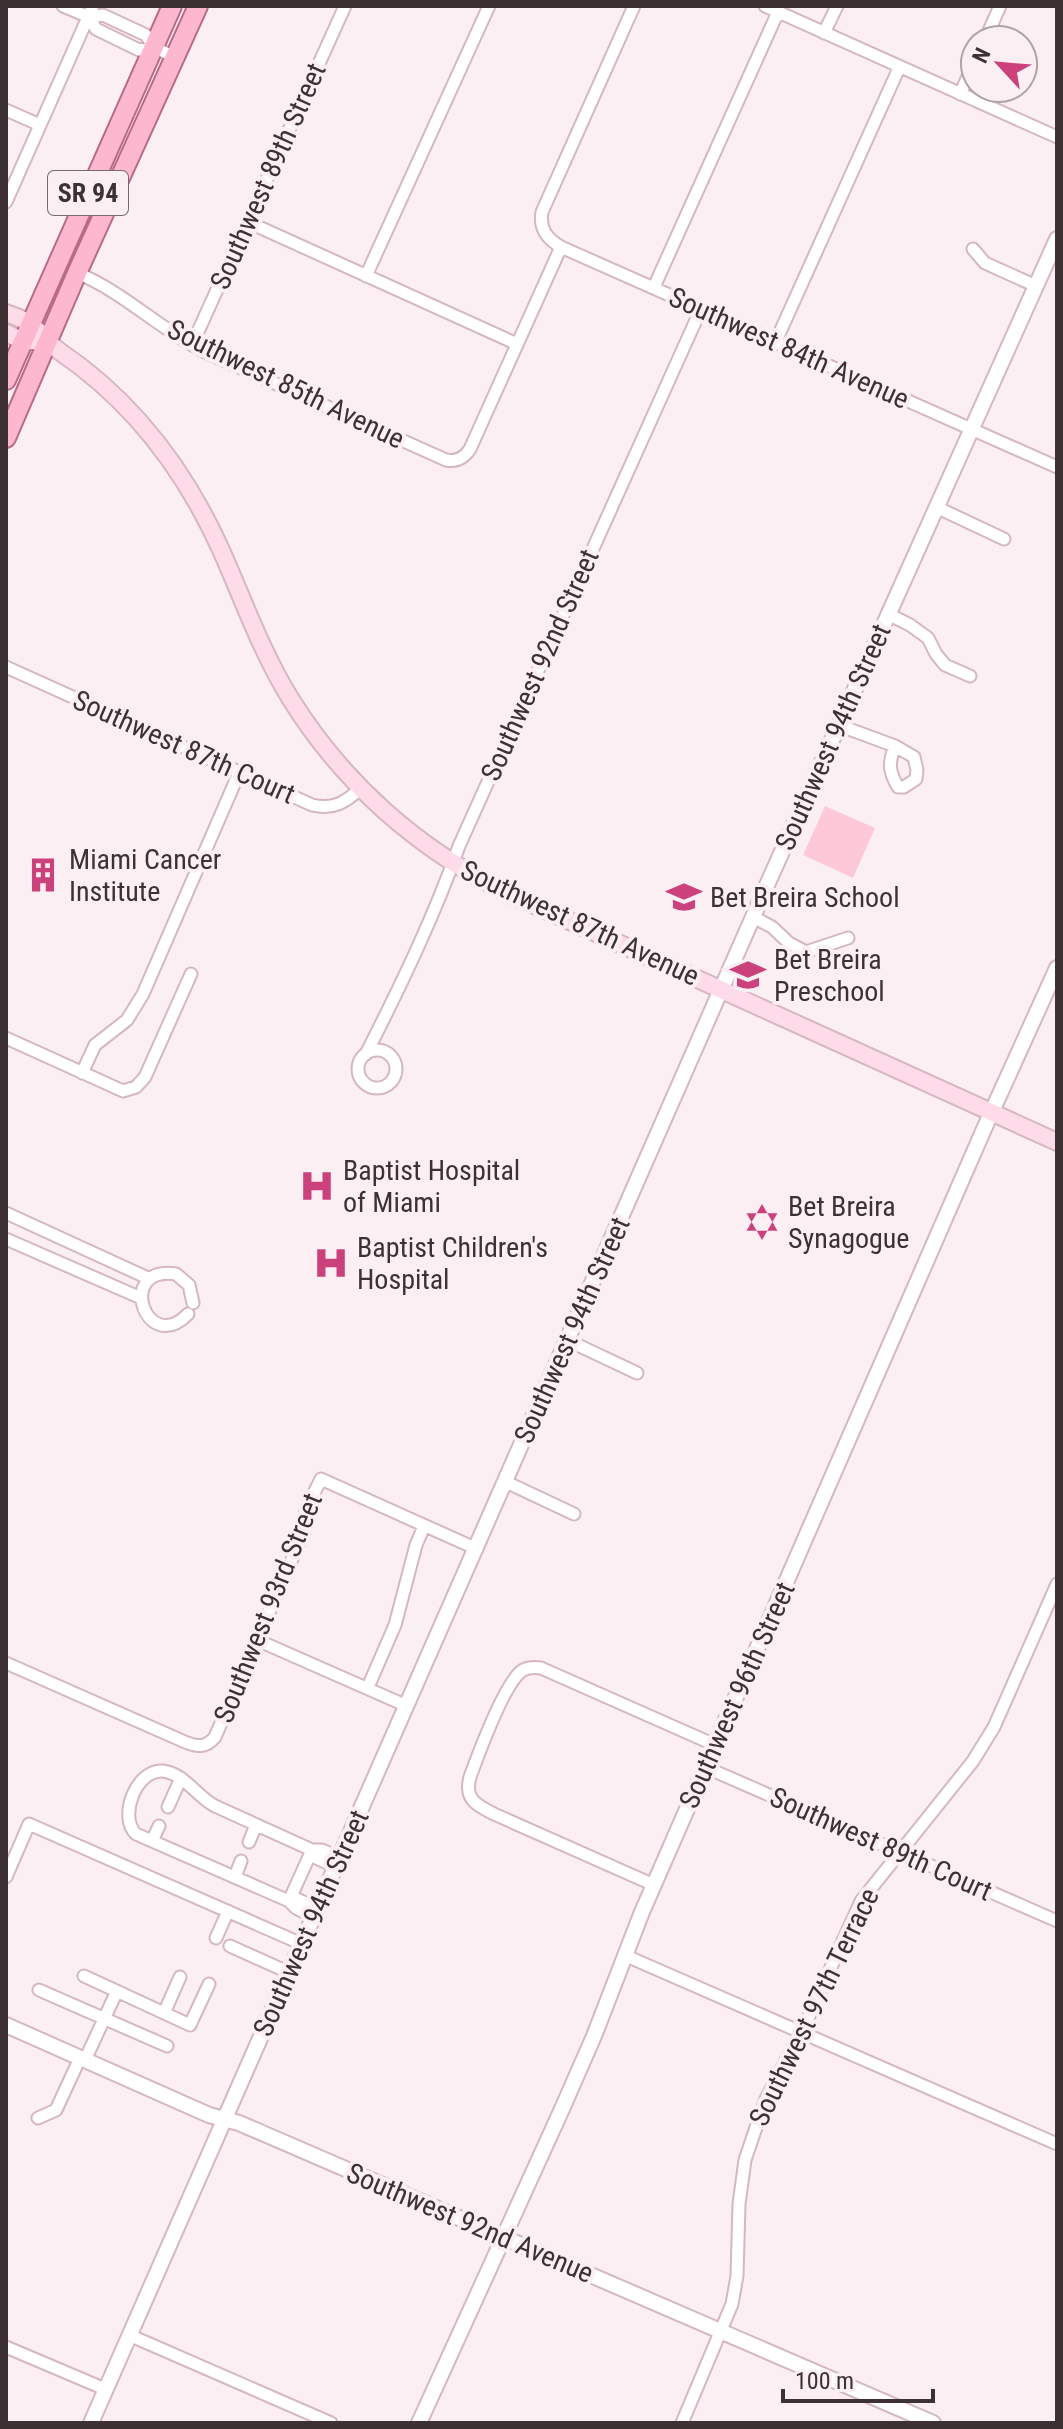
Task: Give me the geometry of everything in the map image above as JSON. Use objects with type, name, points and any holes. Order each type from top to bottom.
[{"type":"main road","name":"SR 94","points":[[6,380],[20,332],[172,6]]},
{"type":"main road","name":"SR 94","points":[[6,438],[198,6]]},
{"type":"main road","points":[[6,313],[20,332],[47,342]]},
{"type":"main road","name":"Southwest 87th Avenue","points":[[47,342],[108,387],[138,417],[164,450],[207,521],[285,690],[323,744],[361,788],[403,827],[453,863],[527,903],[1057,1142]]},
{"type":"street","points":[[63,6],[91,12]]},
{"type":"street","name":"Southwest 89th Street","points":[[192,345],[345,6]]},
{"type":"street","points":[[366,276],[489,6]]},
{"type":"street","points":[[248,222],[517,344],[561,247],[544,233],[542,212],[634,6]]},
{"type":"street","points":[[765,6],[959,94]]},
{"type":"street","points":[[824,33],[837,6]]},
{"type":"street","points":[[91,12],[96,29],[139,50],[153,47],[175,57]]},
{"type":"street","points":[[6,202],[91,12]]},
{"type":"street","points":[[654,287],[778,12]]},
{"type":"street","points":[[776,341],[899,68]]},
{"type":"street","points":[[983,104],[1057,137]]},
{"type":"street","points":[[6,110],[40,125]]},
{"type":"street","name":"Southwest 94th Street","points":[[91,2423],[721,989],[1057,239]]},
{"type":"street","name":"Southwest 84th Avenue","points":[[561,247],[1057,467]]},
{"type":"street","points":[[973,249],[985,263],[1036,286]]},
{"type":"street","name":"Southwest 85th Avenue","points":[[77,273],[104,284],[192,345],[446,460],[458,460],[470,449],[517,344]]},
{"type":"street","name":"Southwest 92nd Street","points":[[366,1054],[445,887],[453,863],[701,309]]},
{"type":"street","points":[[936,507],[1004,539]]},
{"type":"street","points":[[888,614],[928,638],[945,665],[970,676]]},
{"type":"street","name":"Southwest 87th Court","points":[[6,667],[320,807],[342,803],[361,788]]},
{"type":"street","points":[[838,725],[895,746]]},
{"type":"street","points":[[82,1073],[95,1045],[127,1020],[143,994],[239,773]]},
{"type":"street","points":[[753,917],[806,952],[848,938]]},
{"type":"street","name":"Southwest 96th Street","points":[[419,2423],[573,2085],[624,1955],[705,1767],[1057,968]]},
{"type":"street","points":[[6,1038],[123,1091],[136,1087],[147,1072],[191,974]]},
{"type":"street","name":"Southwest 92nd Street","points":[[383,1022],[385,1051]]},
{"type":"street","points":[[372,1050],[385,1051],[394,1059],[397,1071],[392,1082],[381,1088],[369,1087],[360,1078],[358,1065],[366,1054],[372,1050]]},
{"type":"street","points":[[6,1213],[150,1279]]},
{"type":"street","points":[[6,1239],[141,1298]]},
{"type":"street","points":[[176,1274],[189,1285],[191,1308],[175,1324],[159,1324],[146,1314],[141,1298],[150,1279],[158,1275],[176,1274]]},
{"type":"street","points":[[567,1340],[637,1373]]},
{"type":"street","name":"Southwest 93rd Street","points":[[6,1663],[190,1744],[208,1745],[215,1737],[299,1543],[307,1507],[321,1479],[424,1526]]},
{"type":"street","points":[[506,1482],[574,1514]]},
{"type":"street","points":[[368,1687],[395,1625],[424,1526],[477,1549]]},
{"type":"street","name":"Southwest 97th Terrace","points":[[682,2423],[732,2304],[737,2276],[739,2204],[748,2147],[768,2093],[801,2033],[861,1901],[973,1761],[994,1727],[1057,1584]]},
{"type":"street","points":[[257,1640],[407,1706]]},
{"type":"street","points":[[654,1885],[484,1809],[472,1800],[467,1791],[473,1770],[507,1690],[527,1668],[546,1670],[715,1745]]},
{"type":"street","name":"Southwest 89th Court","points":[[705,1767],[1057,1921]]},
{"type":"street","points":[[316,1913],[297,1899],[289,1901],[136,1834],[129,1827],[127,1818],[132,1799],[141,1782],[154,1772],[165,1772],[181,1778],[202,1799],[312,1850],[322,1850],[338,1862]]},
{"type":"street","points":[[168,1807],[181,1778]]},
{"type":"street","points":[[6,1877],[29,1824],[302,1944]]},
{"type":"street","points":[[249,1842],[256,1825]]},
{"type":"street","points":[[152,1841],[159,1826]]},
{"type":"street","points":[[289,1901],[312,1850]]},
{"type":"street","points":[[235,1877],[241,1861]]},
{"type":"street","points":[[216,1938],[228,1911]]},
{"type":"street","points":[[230,1946],[290,1973]]},
{"type":"street","points":[[624,1955],[1057,2144]]},
{"type":"street","points":[[84,1976],[190,2025],[209,1984]]},
{"type":"street","points":[[164,2013],[180,1977]]},
{"type":"street","points":[[39,1990],[167,2046]]},
{"type":"street","points":[[38,2118],[56,2110],[117,1991]]},
{"type":"street","name":"Southwest 92nd Avenue","points":[[6,2025],[209,2115],[225,2119],[502,2236],[933,2423]]},
{"type":"street","points":[[129,2335],[331,2423]]},
{"type":"street","points":[[6,2347],[105,2389]]},
{"type":"shaded area","points":[[825,806],[875,828],[853,878],[803,855]]},
{"type":"place","name":"Miami Cancer Institute","points":[[43,875]]},
{"type":"place","name":"Bet Breira School","points":[[684,897]]},
{"type":"place","name":"Bet Breira Preschool","points":[[748,975]]},
{"type":"place","name":"Baptist Hospital of Miami","points":[[317,1186]]},
{"type":"place","name":"Bet Breira Synagogue","points":[[762,1222]]},
{"type":"place","name":"Baptist Children's Hospital","points":[[331,1263]]}]
